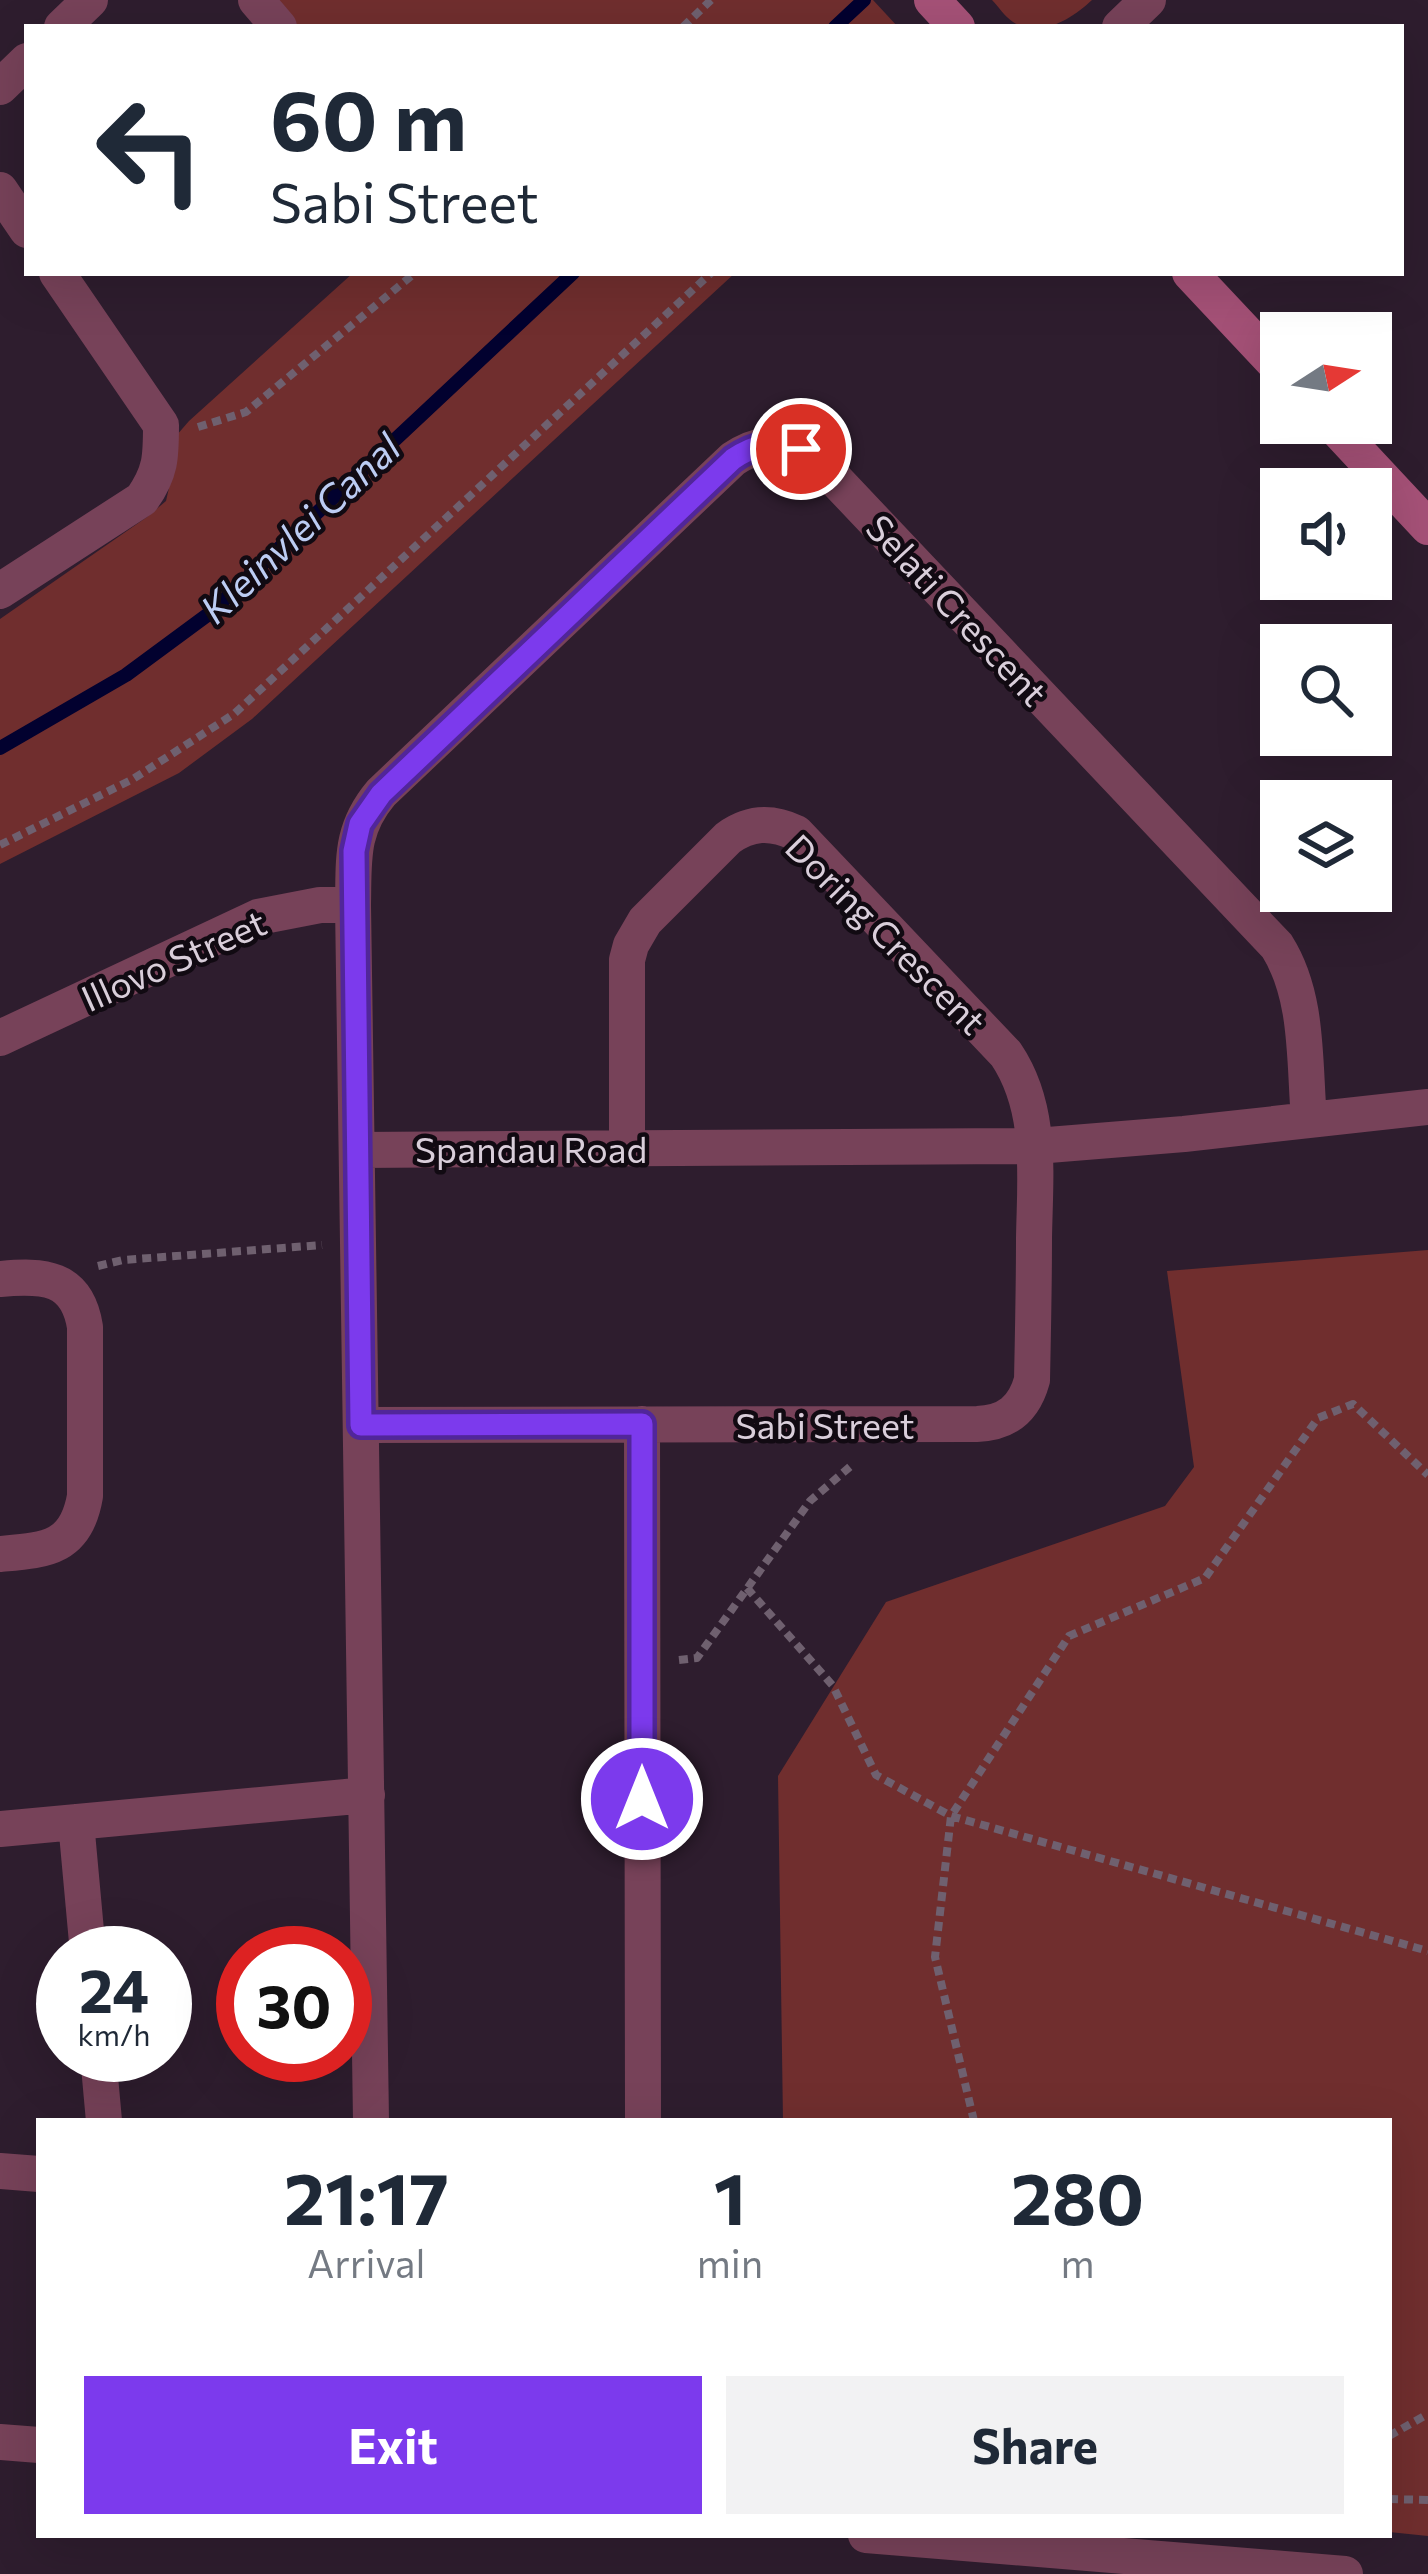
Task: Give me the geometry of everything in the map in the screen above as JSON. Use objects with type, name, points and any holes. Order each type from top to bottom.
[{"type":"street","points":[[65,24],[90,0]]},
{"type":"street","points":[[256,0],[276,24]]},
{"type":"street","points":[[932,0],[954,24]]},
{"type":"street","points":[[1123,24],[1148,0]]},
{"type":"street","points":[[0,87],[24,64]]},
{"type":"street","points":[[0,190],[24,226]]},
{"type":"street","points":[[0,591],[142,499],[157,478],[160,424],[59,276]]},
{"type":"street","points":[[1193,276],[1260,348]]},
{"type":"street","name":"Selati Crescent","points":[[357,1150],[353,905],[356,837],[369,808],[733,459],[758,446],[787,444],[813,456],[1277,946],[1299,997],[1309,1119]]},
{"type":"street","points":[[1350,444],[1428,527]]},
{"type":"street","name":"Doring Crescent","points":[[627,1147],[631,945],[645,921],[728,838],[739,830],[767,824],[796,833],[807,843],[1006,1054],[1026,1093],[1036,1146]]},
{"type":"street","name":"Illovo Street","points":[[0,1038],[258,917],[320,905],[353,905]]},
{"type":"street","name":"Spandau Road","points":[[357,1150],[1036,1146],[1428,1107]]},
{"type":"street","name":"Sabi Street","points":[[361,1425],[992,1424],[1006,1418],[1028,1396],[1032,1380],[1036,1146]]},
{"type":"street","points":[[357,1150],[371,2118]]},
{"type":"street","points":[[0,1279],[43,1277],[58,1282],[78,1300],[86,1327],[82,1513],[75,1528],[54,1546],[0,1554]]},
{"type":"street","points":[[642,1424],[643,2118]]},
{"type":"street","points":[[0,1829],[367,1795]]},
{"type":"street","points":[[76,1822],[86,1926]]},
{"type":"street","points":[[100,2082],[104,2118]]},
{"type":"street","points":[[0,2171],[36,2174]]},
{"type":"street","points":[[0,2442],[36,2445]]},
{"type":"street","points":[[874,2549],[1345,2574]]},
{"type":"path","points":[[686,24],[712,0]]},
{"type":"path","points":[[160,424],[193,429],[246,412],[411,276]]},
{"type":"path","points":[[0,845],[133,779],[234,714],[708,276]]},
{"type":"path","points":[[58,1282],[123,1260],[358,1244]]},
{"type":"path","points":[[973,2118],[935,1957],[951,1816],[1070,1636],[1205,1578],[1318,1418],[1353,1404],[1428,1475]]},
{"type":"path","points":[[642,1662],[697,1658],[810,1501],[899,1424]]},
{"type":"path","points":[[747,1588],[833,1686],[876,1775],[951,1816],[1428,1951]]},
{"type":"path","points":[[1392,2434],[1428,2414]]},
{"type":"path","points":[[1392,2499],[1428,2500]]},
{"type":"shaded area","points":[[268,0],[873,0],[895,24],[288,24]]},
{"type":"shaded area","points":[[992,0],[1092,0],[1055,24],[1017,24]]},
{"type":"shaded area","points":[[350,276],[732,276],[252,719],[179,773],[0,864],[0,619],[166,501],[176,436]]},
{"type":"shaded area","points":[[1428,1250],[1428,2536],[1392,2532],[1392,2118],[783,2118],[778,1776],[886,1602],[1165,1506],[1194,1467],[1167,1271]]},
{"type":"waterway","name":"Kleinvlei Canal","points":[[838,24],[864,0]]},
{"type":"waterway","name":"Kleinvlei Canal","points":[[0,748],[126,675],[210,613],[570,276]]},
{"type":"route","points":[[642,1799],[642,1424],[361,1425],[354,851],[360,824],[381,794],[733,459],[771,443],[801,449]]}]
